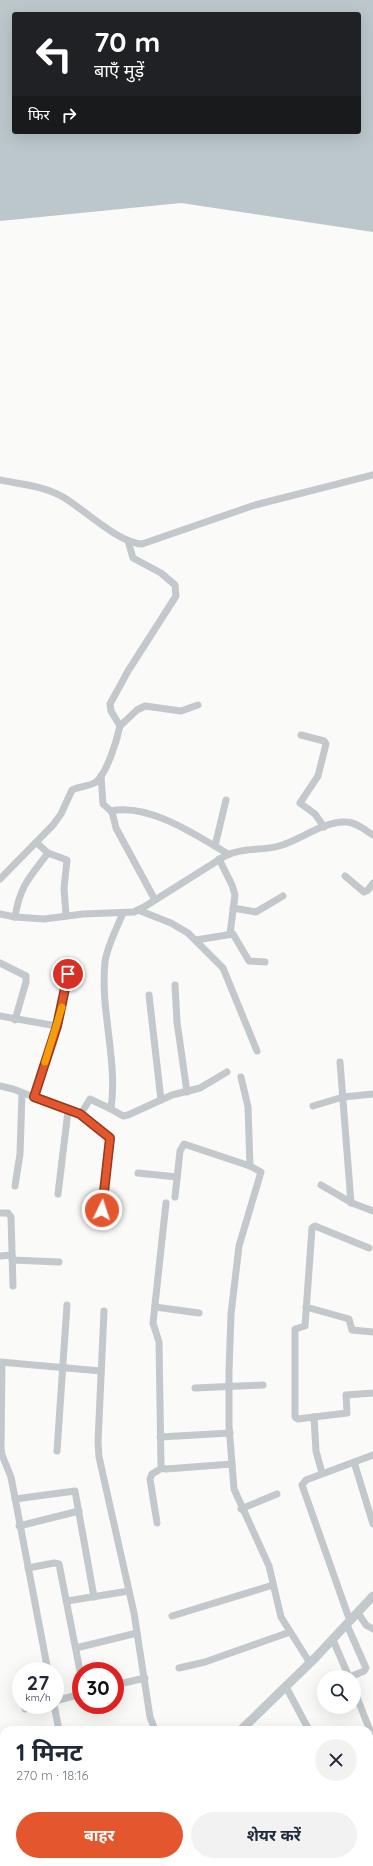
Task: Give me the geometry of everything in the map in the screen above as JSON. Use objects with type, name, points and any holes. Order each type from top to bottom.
[{"type":"street","points":[[0,480],[50,490],[68,500],[134,544],[147,543],[255,505],[373,475]]},
{"type":"street","points":[[120,726],[111,711],[110,704],[128,671],[170,607],[177,590],[175,584],[167,577],[133,558],[128,541]]},
{"type":"street","points":[[0,879],[37,842],[58,817],[72,790],[92,784],[101,776],[113,750],[120,726],[134,712],[145,706],[181,711],[198,705]]},
{"type":"street","points":[[301,735],[324,741],[326,744],[318,776],[300,803],[315,814],[324,827]]},
{"type":"street","points":[[101,776],[103,802],[111,811],[116,828],[155,900]]},
{"type":"street","points":[[215,846],[226,800]]},
{"type":"street","points":[[111,811],[126,809],[151,814],[177,826],[228,854]]},
{"type":"street","points":[[0,914],[37,920],[66,916],[123,913],[138,910],[219,859],[239,850],[279,846],[324,827],[348,822],[356,824],[373,835]]},
{"type":"street","points":[[37,842],[48,853],[67,860],[64,892],[66,916]]},
{"type":"street","points":[[15,917],[22,889],[48,853]]},
{"type":"street","points":[[219,859],[234,891],[230,934]]},
{"type":"street","points":[[345,876],[364,892],[368,890],[373,883]]},
{"type":"street","points":[[233,908],[256,912],[283,896]]},
{"type":"street","points":[[138,910],[171,923],[188,932],[226,972],[257,1051]]},
{"type":"street","points":[[111,1109],[113,1083],[107,1018],[105,961],[123,913]]},
{"type":"street","points":[[196,940],[230,934],[234,936],[249,961],[265,962]]},
{"type":"street","points":[[34,1097],[57,1026],[67,986],[68,962]]},
{"type":"street","points":[[0,963],[26,976],[26,982],[15,1020]]},
{"type":"street","points":[[175,985],[178,1029],[187,1092]]},
{"type":"street","points":[[149,995],[160,1100]]},
{"type":"street","points":[[0,1016],[15,1020],[57,1026]]},
{"type":"street","points":[[340,1062],[351,1203]]},
{"type":"street","points":[[80,1114],[90,1099],[123,1116],[128,1115],[147,1108],[160,1100],[200,1088],[227,1072]]},
{"type":"street","points":[[241,1077],[248,1107],[250,1166]]},
{"type":"street","points":[[0,1086],[80,1114],[110,1138],[102,1210]]},
{"type":"street","points":[[15,1186],[20,1154],[22,1093]]},
{"type":"street","points":[[313,1106],[343,1097],[373,1094]]},
{"type":"street","points":[[58,1194],[68,1111]]},
{"type":"street","points":[[175,1197],[180,1151],[184,1144],[250,1166],[260,1170],[262,1174],[238,1252],[231,1314],[229,1385],[230,1433],[234,1489],[241,1509],[267,1561],[281,1617],[308,1659]]},
{"type":"street","points":[[138,1173],[177,1177]]},
{"type":"street","points":[[320,1185],[351,1203],[373,1211]]},
{"type":"street","points":[[162,1468],[160,1437],[159,1342],[153,1326],[166,1203]]},
{"type":"street","points":[[0,1213],[8,1213],[11,1217],[13,1286]]},
{"type":"street","points":[[369,1248],[324,1229],[313,1226],[305,1327],[295,1329],[295,1417],[298,1419],[347,1413],[346,1395],[373,1393]]},
{"type":"street","points":[[0,1256],[59,1262]]},
{"type":"street","points":[[57,1451],[61,1367],[67,1305]]},
{"type":"street","points":[[155,1307],[199,1313]]},
{"type":"street","points":[[306,1307],[349,1319],[352,1330],[373,1332]]},
{"type":"street","points":[[104,1311],[99,1450],[129,1591],[145,1678],[150,1717],[153,1726]]},
{"type":"street","points":[[46,1662],[11,1477],[2,1455],[1,1362],[101,1370]]},
{"type":"street","points":[[195,1388],[229,1385],[263,1385]]},
{"type":"street","points":[[314,1417],[316,1451],[322,1474]]},
{"type":"street","points":[[160,1437],[230,1433]]},
{"type":"street","points":[[361,1672],[366,1668],[350,1618],[302,1488],[303,1482],[373,1456]]},
{"type":"street","points":[[354,1462],[373,1524]]},
{"type":"street","points":[[157,1523],[150,1479],[152,1474],[162,1468],[232,1464]]},
{"type":"street","points":[[15,1499],[74,1490],[76,1492],[94,1597]]},
{"type":"street","points":[[241,1509],[276,1494]]},
{"type":"street","points":[[20,1526],[79,1511]]},
{"type":"street","points":[[28,1568],[54,1563],[59,1564],[78,1662]]},
{"type":"street","points":[[172,1616],[273,1585]]},
{"type":"street","points":[[67,1602],[129,1591]]},
{"type":"street","points":[[251,1726],[286,1687],[308,1659],[333,1640],[350,1618],[373,1596]]},
{"type":"street","points":[[350,1618],[373,1628]]},
{"type":"street","points":[[178,1668],[205,1662],[290,1632]]},
{"type":"street","points":[[76,1648],[137,1633]]},
{"type":"street","points":[[333,1640],[346,1670]]},
{"type":"street","points":[[124,1683],[145,1678]]},
{"type":"street","points":[[286,1687],[307,1726]]},
{"type":"street","points":[[361,1708],[368,1726]]},
{"type":"street","points":[[56,1714],[58,1726]]},
{"type":"shaded area","points":[[0,0],[373,0],[373,232],[181,203],[0,221]]},
{"type":"slow traffic","points":[[45,1062],[62,1007]]},
{"type":"route","points":[[68,974],[67,986],[57,1026],[34,1097],[80,1114],[109,1136],[110,1140],[102,1210]]}]
